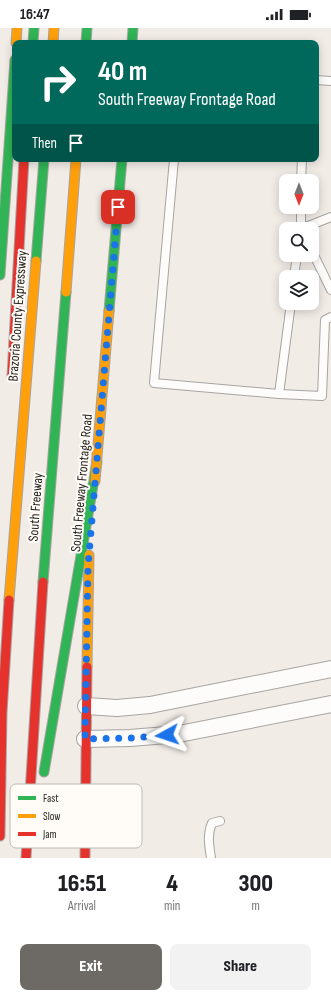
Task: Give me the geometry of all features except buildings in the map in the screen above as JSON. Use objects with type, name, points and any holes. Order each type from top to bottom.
[{"type":"main road","points":[[16,40],[17,28]]},
{"type":"main road","points":[[33,40],[34,28]]},
{"type":"main road","points":[[53,40],[54,28]]},
{"type":"main road","points":[[86,40],[87,28]]},
{"type":"main road","points":[[132,40],[133,29]]},
{"type":"main road","points":[[0,275],[12,103]]},
{"type":"main road","points":[[12,385],[24,162]]},
{"type":"main road","name":"Brazoria County Expressway","points":[[0,836],[2,713],[9,599],[44,162]]},
{"type":"main road","name":"South Freeway","points":[[32,784],[42,597],[76,162]]},
{"type":"main road","name":"South Freeway Frontage Road","points":[[85,784],[88,567],[122,162]]},
{"type":"main road","points":[[42,780],[97,462]]},
{"type":"main road","points":[[8,495],[9,599]]},
{"type":"main road","name":"South Freeway","points":[[28,858],[29,848]]},
{"type":"main road","points":[[28,858],[30,848]]},
{"type":"street","points":[[86,706],[117,708],[150,705],[330,672]]},
{"type":"street","points":[[85,739],[130,738],[179,734],[331,704]]},
{"type":"lane","points":[[133,29],[138,40]]},
{"type":"lane","points":[[319,80],[331,81]]},
{"type":"lane","points":[[174,162],[154,383],[279,394],[322,396],[325,320],[331,317]]},
{"type":"lane","points":[[302,162],[302,174]]},
{"type":"lane","points":[[317,222],[331,216]]},
{"type":"lane","points":[[317,262],[331,290]]},
{"type":"lane","points":[[279,394],[290,310]]},
{"type":"lane","points":[[212,858],[208,841],[208,832],[212,823],[220,821]]},
{"type":"traffic: fast","points":[[33,40],[34,28]]},
{"type":"traffic: fast","points":[[86,40],[87,28]]},
{"type":"traffic: fast","points":[[132,40],[133,28]]},
{"type":"traffic: fast","points":[[0,275],[12,103]]},
{"type":"traffic: fast","points":[[36,261],[44,162]]},
{"type":"traffic: fast","points":[[109,311],[122,162]]},
{"type":"traffic: fast","points":[[43,582],[66,292]]},
{"type":"traffic: fast","points":[[44,772],[97,462]]},
{"type":"traffic: slow","points":[[16,40],[17,28]]},
{"type":"traffic: slow","points":[[53,40],[54,28]]},
{"type":"traffic: slow","points":[[66,292],[76,162]]},
{"type":"traffic: slow","points":[[9,600],[36,261]]},
{"type":"traffic: slow","points":[[95,481],[109,311]]},
{"type":"traffic: slow","points":[[87,667],[89,555]]},
{"type":"traffic: jam","points":[[12,376],[24,162]]},
{"type":"traffic: jam","points":[[31,784],[43,582]]},
{"type":"traffic: jam","points":[[0,836],[2,713],[9,600]]},
{"type":"traffic: jam","points":[[86,784],[87,667]]},
{"type":"traffic: jam","points":[[26,858],[27,848]]},
{"type":"traffic: jam","points":[[85,848],[85,858]]},
{"type":"route","points":[[118,207],[88,567],[85,739],[167,735]]}]
